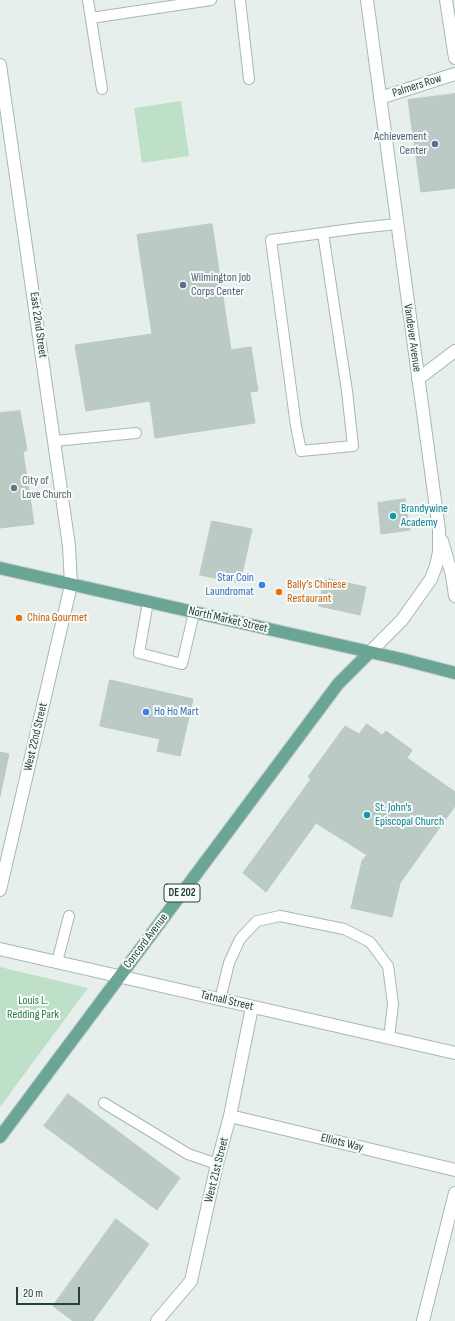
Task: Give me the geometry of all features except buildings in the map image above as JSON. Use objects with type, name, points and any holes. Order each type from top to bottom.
[{"type":"main road","name":"North Market Street","points":[[0,568],[455,673]]},
{"type":"main road","name":"Concord Avenue","points":[[0,1137],[338,684],[369,653]]},
{"type":"street","name":"Vandever Avenue","points":[[367,0],[439,530],[439,552],[431,579],[402,620],[369,653]]},
{"type":"street","points":[[446,0],[455,58]]},
{"type":"street","name":"East 22nd Street","points":[[0,65],[70,546],[71,585]]},
{"type":"street","name":"Palmers Row","points":[[380,98],[455,74]]},
{"type":"street","points":[[418,379],[455,351]]},
{"type":"street","points":[[439,530],[452,575],[455,596]]},
{"type":"street","name":"West 22nd Street","points":[[0,890],[71,585]]},
{"type":"street","name":"Tatnall Street","points":[[0,949],[455,1053]]},
{"type":"street","name":"West 21st Street","points":[[157,1321],[191,1281],[217,1164],[230,1116],[252,1007]]},
{"type":"street","name":"Elliots Way","points":[[230,1116],[455,1170]]},
{"type":"street","points":[[423,1321],[455,1193]]},
{"type":"lane","points":[[88,0],[102,89]]},
{"type":"lane","points":[[91,18],[211,0]]},
{"type":"lane","points":[[240,0],[250,80]]},
{"type":"lane","points":[[323,233],[347,391],[353,446],[301,451],[296,426],[271,240],[360,228],[397,224]]},
{"type":"lane","points":[[54,441],[136,433]]},
{"type":"lane","points":[[148,602],[139,653],[182,664],[194,613]]},
{"type":"lane","points":[[57,962],[69,916]]},
{"type":"lane","points":[[220,1000],[229,963],[240,939],[257,921],[280,916],[344,929],[370,942],[388,966],[393,1004],[389,1038]]},
{"type":"lane","points":[[104,1103],[188,1154],[217,1164]]},
{"type":"green space","points":[[181,101],[189,156],[142,163],[134,108]]},
{"type":"green space","name":"Louis L. Redding Park","points":[[0,967],[88,988],[0,1107]]},
{"type":"place","name":"Achievement Center","points":[[435,144]]},
{"type":"place","name":"Wilmington Job Corps Center","points":[[183,285]]},
{"type":"place","name":"City of Love Church","points":[[14,488]]},
{"type":"place","name":"Brandywine Academy","points":[[393,516]]},
{"type":"place","name":"Star Coin Laundromat","points":[[262,585]]},
{"type":"place","name":"Bally’s Chinese Restaurant","points":[[279,592]]},
{"type":"place","name":"China Gourmet","points":[[19,618]]},
{"type":"place","name":"Ho Ho Mart","points":[[146,712]]},
{"type":"place","name":"St. John's Episcopal Church","points":[[367,815]]}]
